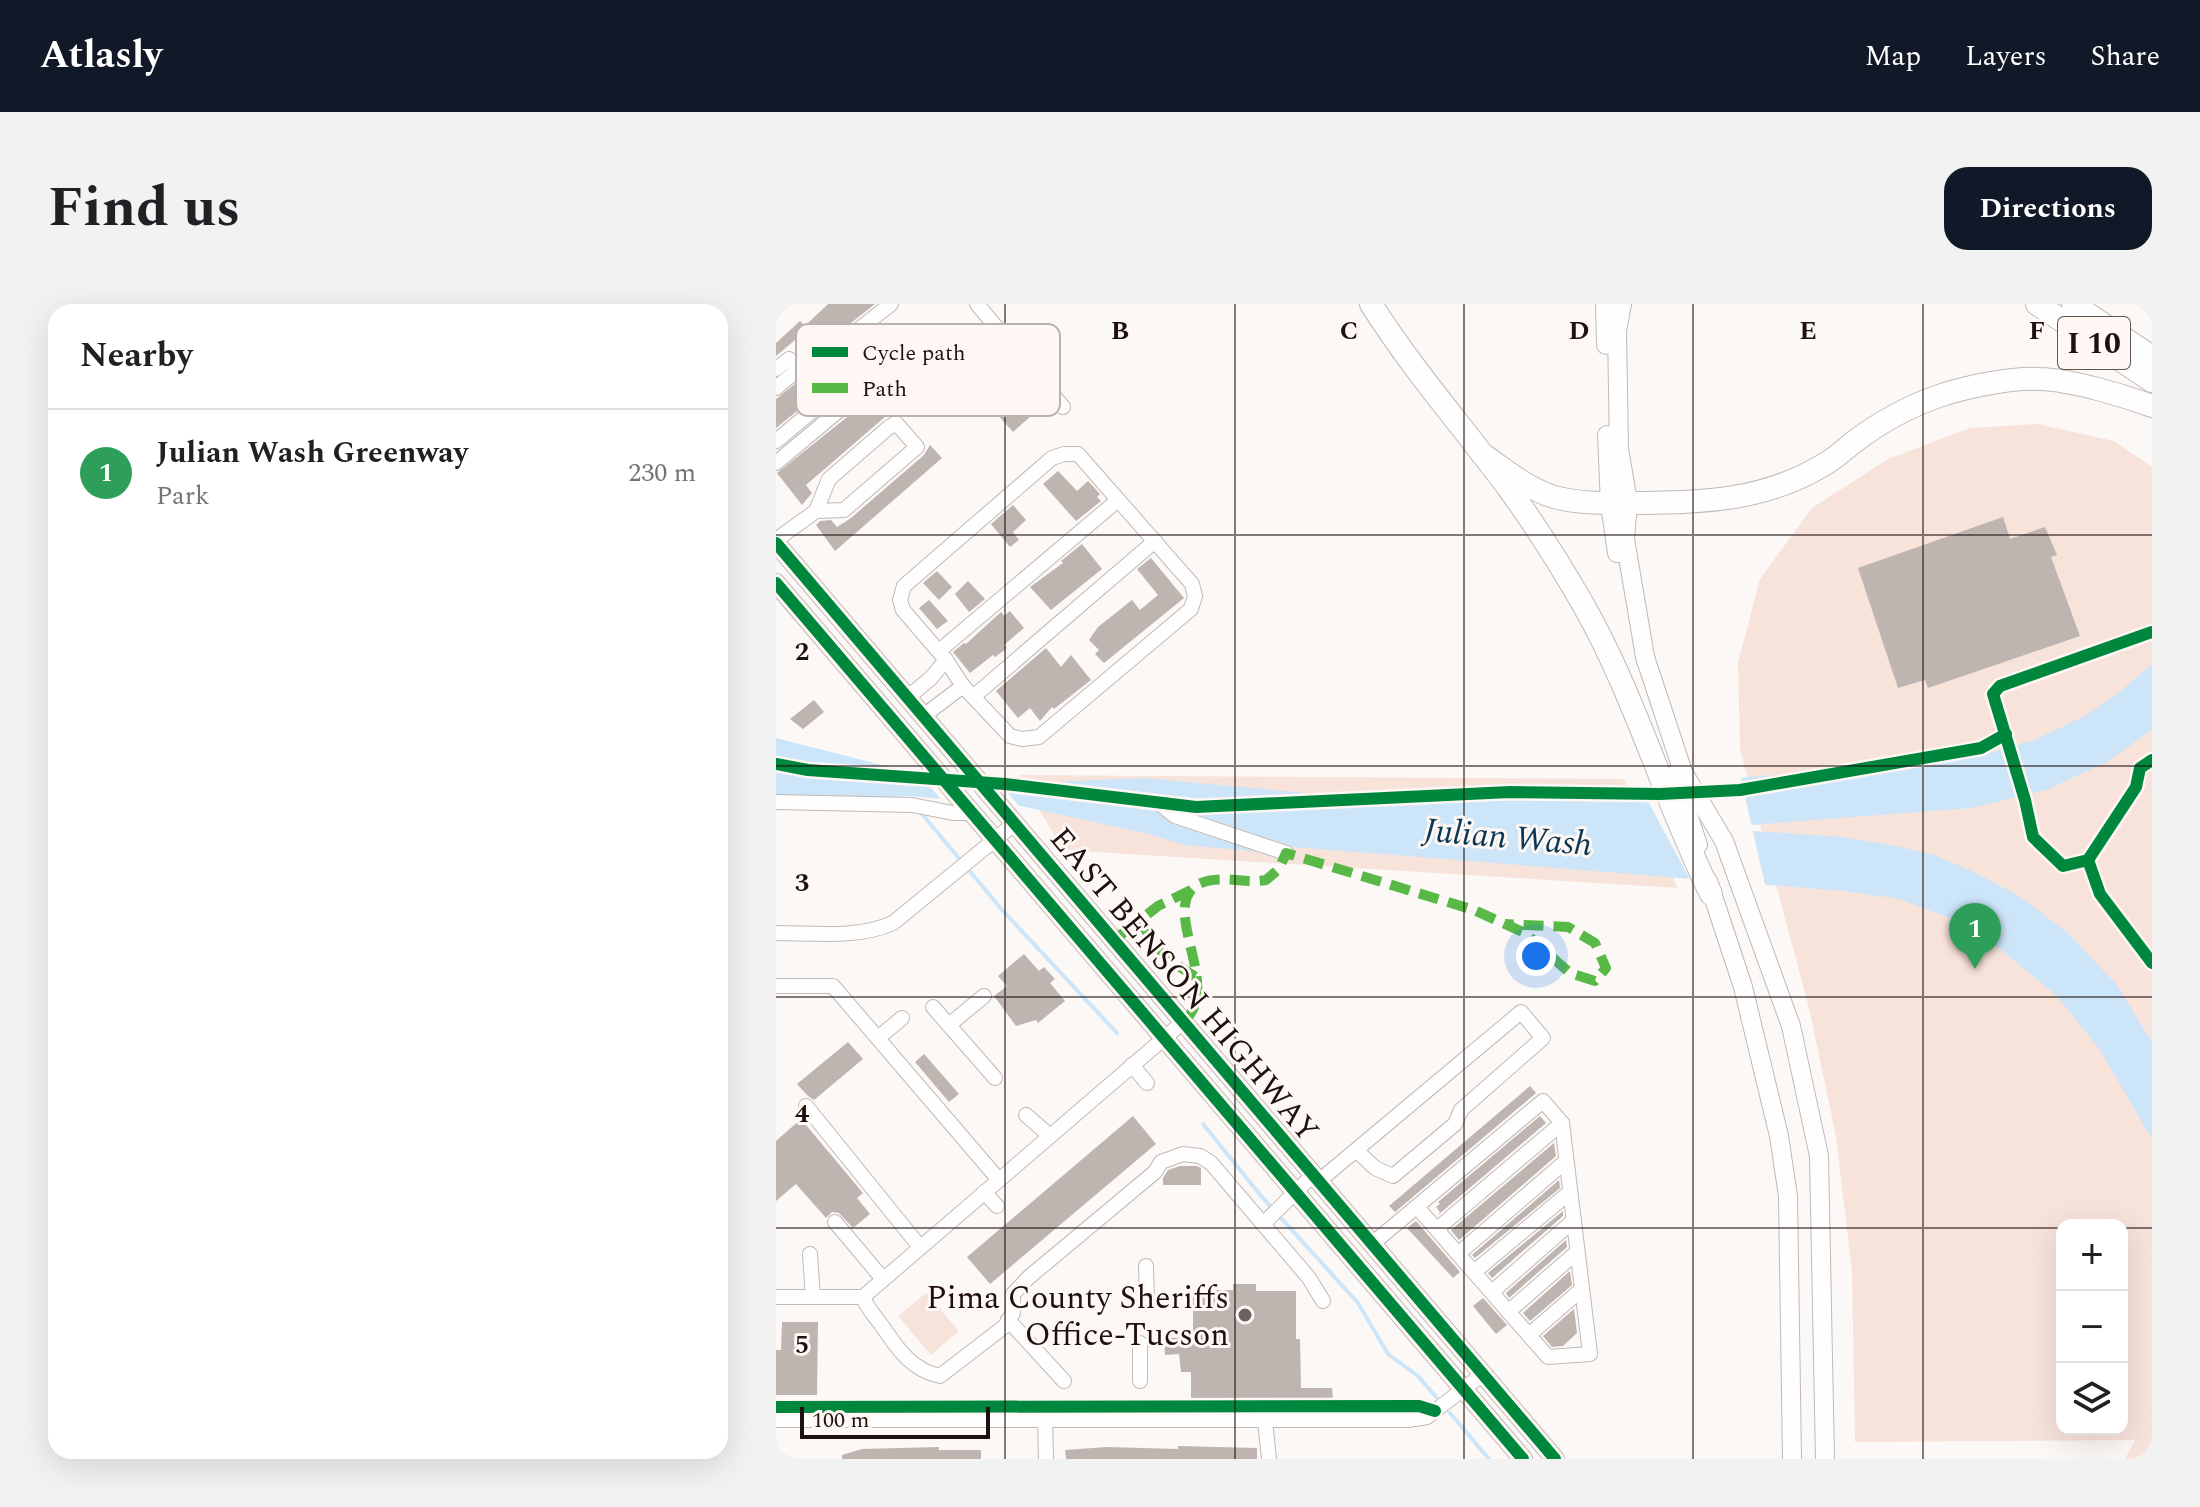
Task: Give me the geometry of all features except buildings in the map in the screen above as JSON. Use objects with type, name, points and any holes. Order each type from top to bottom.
[{"type":"highway","points":[[1371,304],[1551,550],[1585,608],[1635,710],[1672,772],[1686,843],[1711,894]]},
{"type":"highway","name":"I 10","points":[[2037,304],[2152,381]]},
{"type":"highway","name":"I 10","points":[[2073,304],[2152,357]]},
{"type":"highway","points":[[1482,454],[1520,480],[1551,496],[1575,502],[1708,502],[1751,495],[1825,465],[1856,440],[1899,414],[1961,389],[2040,379],[2120,394],[2152,406]]},
{"type":"main road","points":[[1605,304],[1619,503],[1645,657],[1672,772],[1724,841],[1791,1026],[1819,1156],[1825,1459]]},
{"type":"main road","points":[[1619,503],[1617,331],[1622,304]]},
{"type":"main road","name":"EAST BENSON HIGHWAY","points":[[776,541],[922,717],[1555,1459]]},
{"type":"main road","points":[[781,589],[805,577]]},
{"type":"main road","name":"EAST BENSON HIGHWAY","points":[[781,589],[1523,1459]]},
{"type":"main road","points":[[1711,894],[1743,987],[1779,1136],[1788,1196],[1792,1459]]},
{"type":"street","points":[[866,324],[891,304]]},
{"type":"street","points":[[977,304],[994,324]]},
{"type":"street","points":[[776,369],[789,359],[796,367]]},
{"type":"street","points":[[776,388],[796,371]]},
{"type":"street","points":[[1060,403],[1063,407]]},
{"type":"street","points":[[776,441],[806,416]]},
{"type":"street","points":[[776,463],[832,416]]},
{"type":"street","points":[[776,541],[816,511],[829,479],[888,428],[896,423],[917,447],[844,510],[816,511]]},
{"type":"street","points":[[1078,454],[1118,500],[1192,584],[1195,596],[1191,609],[1039,737],[1022,739],[1010,736],[968,692],[943,655],[903,610],[900,600],[904,586],[1052,458],[1078,454]]},
{"type":"street","points":[[907,698],[931,678],[943,655],[1118,500]]},
{"type":"street","points":[[922,717],[968,692],[1155,541]]},
{"type":"street","points":[[776,802],[912,805],[953,813],[966,807]]},
{"type":"street","points":[[1159,803],[1175,816],[1286,853]]},
{"type":"street","points":[[776,933],[879,929],[903,916],[1014,824]]},
{"type":"street","points":[[776,986],[833,986],[999,1180]]},
{"type":"street","points":[[949,1025],[984,996]]},
{"type":"street","points":[[933,1007],[995,1078]]},
{"type":"street","points":[[1272,1216],[1296,1193],[1356,1150],[1521,1012],[1543,1038],[1461,1110],[1455,1124],[1393,1176],[1375,1168],[1356,1150]]},
{"type":"street","points":[[878,1038],[902,1018]]},
{"type":"street","points":[[776,1309],[776,1297],[863,1297],[1183,1022]]},
{"type":"street","points":[[1132,1065],[1147,1083]]},
{"type":"street","points":[[1372,1244],[1543,1101],[1562,1123],[1590,1354],[1548,1357],[1417,1207]]},
{"type":"street","points":[[806,1106],[920,1247]]},
{"type":"street","points":[[1026,1115],[1050,1136]]},
{"type":"street","points":[[1437,1229],[1562,1123]]},
{"type":"street","points":[[863,1297],[892,1344],[916,1367],[940,1380],[1005,1326],[1013,1313],[1013,1294],[1028,1278],[1155,1172],[1161,1162],[1183,1154],[1194,1154],[1211,1163],[1272,1216],[1323,1301]]},
{"type":"street","points":[[1458,1254],[1566,1161]]},
{"type":"street","points":[[984,1192],[997,1206]]},
{"type":"street","points":[[1474,1272],[1570,1192]]},
{"type":"street","points":[[1492,1292],[1574,1220]]},
{"type":"street","points":[[835,1222],[883,1279]]},
{"type":"street","points":[[1508,1312],[1577,1252]]},
{"type":"street","points":[[810,1254],[813,1297]]},
{"type":"street","points":[[1146,1266],[1147,1303]]},
{"type":"street","points":[[1529,1335],[1582,1289]]},
{"type":"street","points":[[1008,1320],[1064,1381]]},
{"type":"street","points":[[1140,1343],[1140,1381]]},
{"type":"street","points":[[776,1420],[1408,1420],[1427,1417],[1483,1374]]},
{"type":"street","points":[[1045,1420],[1046,1459]]},
{"type":"street","points":[[1265,1420],[1269,1459]]},
{"type":"shaded area","points":[[2038,424],[2114,441],[2152,467],[2152,1459],[2125,1459],[2135,1440],[1855,1442],[1852,1271],[1836,1137],[1810,1012],[1740,749],[1738,663],[1760,579],[1812,508],[1888,459],[1970,428]]},
{"type":"shaded area","points":[[1019,775],[1624,779],[1678,888],[1063,850]]},
{"type":"shaded area","points":[[926,1293],[959,1331],[931,1355],[898,1316]]},
{"type":"water","name":"Julian Wash","points":[[2152,664],[2152,730],[2105,763],[2046,790],[1972,808],[1711,828],[1842,837],[1887,844],[1934,855],[2021,897],[2068,933],[2116,984],[2152,1042],[2152,1139],[2100,1050],[2057,996],[2000,949],[1949,918],[1900,899],[1844,891],[1281,846],[1274,853],[1184,845],[1149,834],[1021,806],[909,796],[801,801],[776,797],[776,738],[913,773],[1027,783],[1144,778],[1328,795],[1658,785],[1822,771],[1891,761],[1929,762],[1997,751],[2034,740],[2085,716],[2116,695]]},
{"type":"pier","points":[[917,772],[993,776],[1019,806],[941,799]]},
{"type":"pier","points":[[1740,774],[1766,889],[1692,883],[1637,781]]},
{"type":"waterway","points":[[922,814],[1003,911],[1117,1033]]},
{"type":"waterway","points":[[1203,1124],[1262,1197],[1358,1303],[1388,1354],[1418,1376],[1436,1397]]},
{"type":"waterway","points":[[1450,1413],[1489,1459]]},
{"type":"marked path","points":[[1183,1022],[1194,1007],[1197,989],[1185,910],[1188,895],[1207,881],[1266,880],[1279,869],[1286,853],[1474,910],[1525,933],[1570,973],[1595,981],[1606,968],[1595,943],[1568,927],[1505,924]]},
{"type":"marked path","points":[[1191,890],[1158,906],[1140,920],[1163,953],[1196,977]]},
{"type":"marked path","points":[[1114,940],[1140,920]]},
{"type":"cycle path","points":[[776,543],[1555,1459]]},
{"type":"cycle path","points":[[776,583],[1523,1459]]},
{"type":"cycle path","points":[[2152,632],[2000,686],[1993,694],[2033,837],[2063,866],[2088,860],[2136,787],[2140,768],[2152,760]]},
{"type":"cycle path","points":[[776,764],[808,770],[1005,784],[1196,807],[1510,792],[1660,794],[1740,790],[1981,748],[2006,734]]},
{"type":"cycle path","points":[[2088,860],[2100,894],[2152,963]]},
{"type":"cycle path","points":[[776,1407],[1419,1406],[1435,1411]]},
{"type":"place","name":"Julian Wash Greenway","points":[[1975,969]]},
{"type":"place","name":"Pima County Sheriffs Office-Tucson","points":[[1245,1315]]}]
